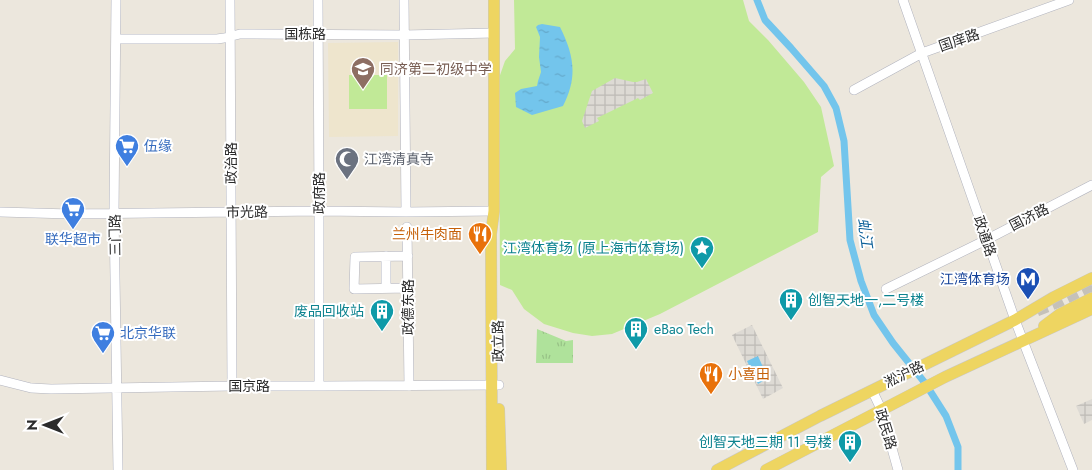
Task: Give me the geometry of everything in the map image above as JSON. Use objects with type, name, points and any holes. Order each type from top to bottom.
[{"type":"main road","name":"政立路","points":[[494,0],[494,211],[491,234],[490,319],[501,470]]},
{"type":"main road","name":"淞沪路","points":[[719,469],[899,376],[1015,320],[1054,297],[1092,278]]},
{"type":"main road","points":[[1023,340],[1060,314],[1092,298]]},
{"type":"main road","name":"淞沪路","points":[[767,469],[881,409],[907,400],[1023,340],[1092,308]]},
{"type":"main road","name":"政立路","points":[[492,470],[495,386]]},
{"type":"street","name":"三门路","points":[[116,0],[114,213],[118,470]]},
{"type":"street","name":"政治路","points":[[230,0],[232,386]]},
{"type":"street","name":"政府路","points":[[318,0],[319,386]]},
{"type":"street","points":[[404,0],[406,212]]},
{"type":"street","name":"政通路","points":[[903,0],[986,240],[1073,470]]},
{"type":"street","name":"国庠路","points":[[854,90],[922,53],[1069,0]]},
{"type":"street","name":"国栋路","points":[[116,39],[217,39],[240,34],[404,35],[494,33]]},
{"type":"street","name":"国济路","points":[[886,289],[1092,185]]},
{"type":"street","name":"市光路","points":[[0,212],[70,214],[494,211]]},
{"type":"street","name":"政德东路","points":[[407,227],[409,386]]},
{"type":"street","points":[[386,256],[386,288]]},
{"type":"street","points":[[408,256],[354,257],[354,289],[408,288]]},
{"type":"street","name":"国京路","points":[[0,380],[31,388],[51,389],[232,386],[495,386]]},
{"type":"street","name":"政民路","points":[[872,390],[881,409],[898,470]]},
{"type":"shaded area","name":"同济第二初级中学","points":[[398,42],[398,136],[329,137],[328,43]]},
{"type":"shaded area","points":[[615,78],[633,82],[646,79],[653,93],[640,100],[638,98],[597,118],[599,121],[585,128],[582,121],[592,91]]},
{"type":"shaded area","points":[[752,325],[783,388],[763,399],[732,335]]},
{"type":"shaded area","points":[[1092,399],[1092,420],[1084,424],[1076,406]]},
{"type":"green space","points":[[514,0],[743,0],[749,21],[804,82],[821,107],[834,166],[821,177],[818,232],[660,314],[612,334],[592,336],[573,333],[544,324],[524,309],[512,290],[500,285],[499,78],[505,61],[515,49]]},
{"type":"green space","points":[[349,75],[387,75],[387,109],[349,109]]},
{"type":"green space","points":[[537,329],[566,341],[573,340],[573,363],[536,363]]},
{"type":"water","points":[[542,24],[560,27],[571,57],[572,76],[568,95],[563,106],[532,115],[516,107],[515,93],[521,89],[537,86],[541,72],[539,57],[540,37],[536,27]]},
{"type":"water","points":[[758,356],[768,378],[758,384],[747,361]]},
{"type":"waterway","name":"虬江","points":[[757,0],[765,20],[824,86],[836,108],[844,141],[850,240],[861,281],[874,315],[893,343],[925,383],[946,416],[958,447],[958,470]]},
{"type":"tunnel","points":[[1037,311],[1092,286]]},
{"type":"place","name":"同济第二初级中学","points":[[363,90]]},
{"type":"place","name":"伍缘","points":[[127,167]]},
{"type":"place","name":"江湾清真寺","points":[[347,180]]},
{"type":"place","name":"联华超市","points":[[73,230]]},
{"type":"place","name":"兰州牛肉面","points":[[480,255]]},
{"type":"place","name":"江湾体育场 (原上海市体育场)","points":[[702,269]]},
{"type":"place","name":"江湾体育场","points":[[1028,300]]},
{"type":"place","name":"创智天地一,二号楼","points":[[791,321]]},
{"type":"place","name":"废品回收站","points":[[382,332]]},
{"type":"place","name":"eBao Tech","points":[[636,350]]},
{"type":"place","name":"北京华联","points":[[103,354]]},
{"type":"place","name":"小喜田","points":[[711,395]]},
{"type":"place","name":"创智天地三期 11 号楼","points":[[850,463]]}]
